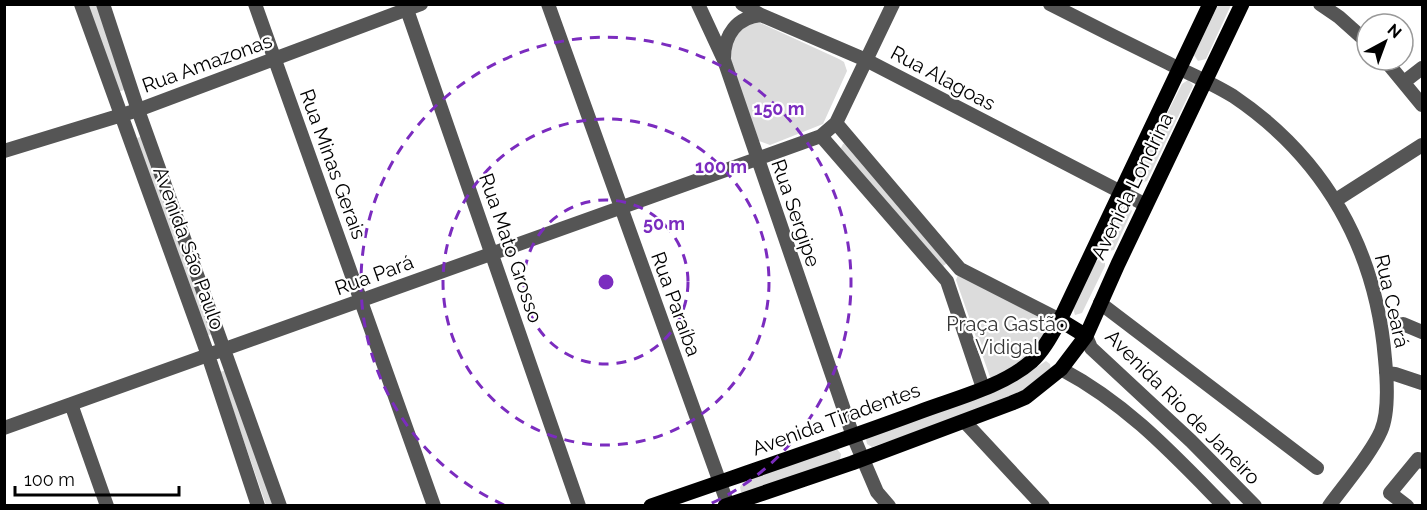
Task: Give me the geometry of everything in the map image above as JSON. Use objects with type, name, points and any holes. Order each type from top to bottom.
[{"type":"main road","name":"Avenida Londrina","points":[[1031,361],[1043,348],[1060,320],[1210,4]]},
{"type":"main road","name":"Avenida Londrina","points":[[1055,374],[1086,336],[1242,4]]},
{"type":"main road","points":[[1094,250],[1118,264]]},
{"type":"main road","points":[[1060,320],[1086,336]]},
{"type":"main road","name":"Avenida Tiradentes","points":[[651,506],[983,388],[1011,375],[1031,361]]},
{"type":"main road","points":[[727,505],[862,459],[1026,397],[1055,374]]},
{"type":"street","name":"Avenida São Paulo","points":[[81,4],[208,355],[258,506]]},
{"type":"street","name":"Avenida São Paulo","points":[[103,4],[138,110],[280,506]]},
{"type":"street","name":"Rua Minas Gerais","points":[[255,4],[434,506]]},
{"type":"street","name":"Rua Amazonas","points":[[4,151],[138,110],[406,7],[421,4]]},
{"type":"street","name":"Rua Paraíba","points":[[548,4],[727,505]]},
{"type":"street","name":"Rua Sergipe","points":[[698,4],[724,60],[852,436],[877,492],[889,506]]},
{"type":"street","name":"Rua Alagoas","points":[[742,4],[761,15],[866,60],[1146,205]]},
{"type":"street","points":[[893,4],[836,123],[821,136],[946,281],[983,388]]},
{"type":"street","points":[[1050,4],[1180,69]]},
{"type":"street","points":[[1320,4],[1355,31]]},
{"type":"street","name":"Rua Mato Grosso","points":[[406,7],[579,506]]},
{"type":"street","points":[[724,60],[726,39],[734,27],[750,16],[761,15]]},
{"type":"street","points":[[1404,82],[1422,68]]},
{"type":"street","name":"Rua Ceará","points":[[1180,69],[1206,81],[1247,107],[1281,136],[1312,168],[1336,200],[1370,276],[1383,341],[1386,411],[1382,430],[1374,444],[1329,506]]},
{"type":"street","points":[[1395,72],[1422,105]]},
{"type":"street","points":[[836,123],[960,268],[1060,320]]},
{"type":"street","name":"Rua Pará","points":[[4,428],[821,136]]},
{"type":"street","points":[[1336,200],[1422,145]]},
{"type":"street","points":[[946,281],[960,268]]},
{"type":"street","points":[[1100,303],[1317,468]]},
{"type":"street","points":[[1403,324],[1422,332]]},
{"type":"street","name":"Avenida Rio de Janeiro","points":[[1086,336],[1091,348],[1191,441],[1255,506]]},
{"type":"street","points":[[1055,374],[1091,385],[1116,402],[1157,438],[1224,506]]},
{"type":"street","points":[[1386,374],[1395,374],[1422,383]]},
{"type":"street","points":[[71,404],[107,506]]},
{"type":"street","points":[[964,421],[1043,506]]},
{"type":"street","points":[[1407,506],[1390,493],[1418,459],[1422,462]]},
{"type":"green space","points":[[88,5],[97,5],[127,89],[118,92]]},
{"type":"green space","points":[[1218,5],[1231,5],[1206,59],[1198,61],[1194,55]]},
{"type":"green space","points":[[756,21],[839,59],[844,62],[847,71],[823,124],[770,145],[759,141],[756,135],[729,54],[735,33]]},
{"type":"green space","points":[[1188,80],[1193,85],[1192,88],[1147,181],[1138,182],[1136,175],[1182,84]]},
{"type":"green space","points":[[143,136],[215,333],[206,336],[134,139]]},
{"type":"green space","points":[[847,142],[947,262],[946,264],[943,266],[842,151],[843,144]]},
{"type":"green space","points":[[1128,206],[1132,211],[1114,250],[1108,251],[1107,244],[1124,207]]},
{"type":"green space","points":[[1100,259],[1105,266],[1082,313],[1075,315],[1073,308],[1095,262]]},
{"type":"green space","name":"Praça Gastão Vidigal","points":[[958,275],[962,275],[1049,323],[1050,326],[1028,358],[993,378],[990,377],[956,280]]},
{"type":"green space","points":[[1046,361],[1050,364],[1051,371],[1019,393],[971,413],[872,447],[867,444],[868,436],[996,391],[1013,383]]},
{"type":"green space","points":[[229,369],[276,505],[266,505],[220,372]]},
{"type":"green space","points":[[837,449],[841,454],[840,460],[744,493],[741,492],[740,487],[745,480]]}]
